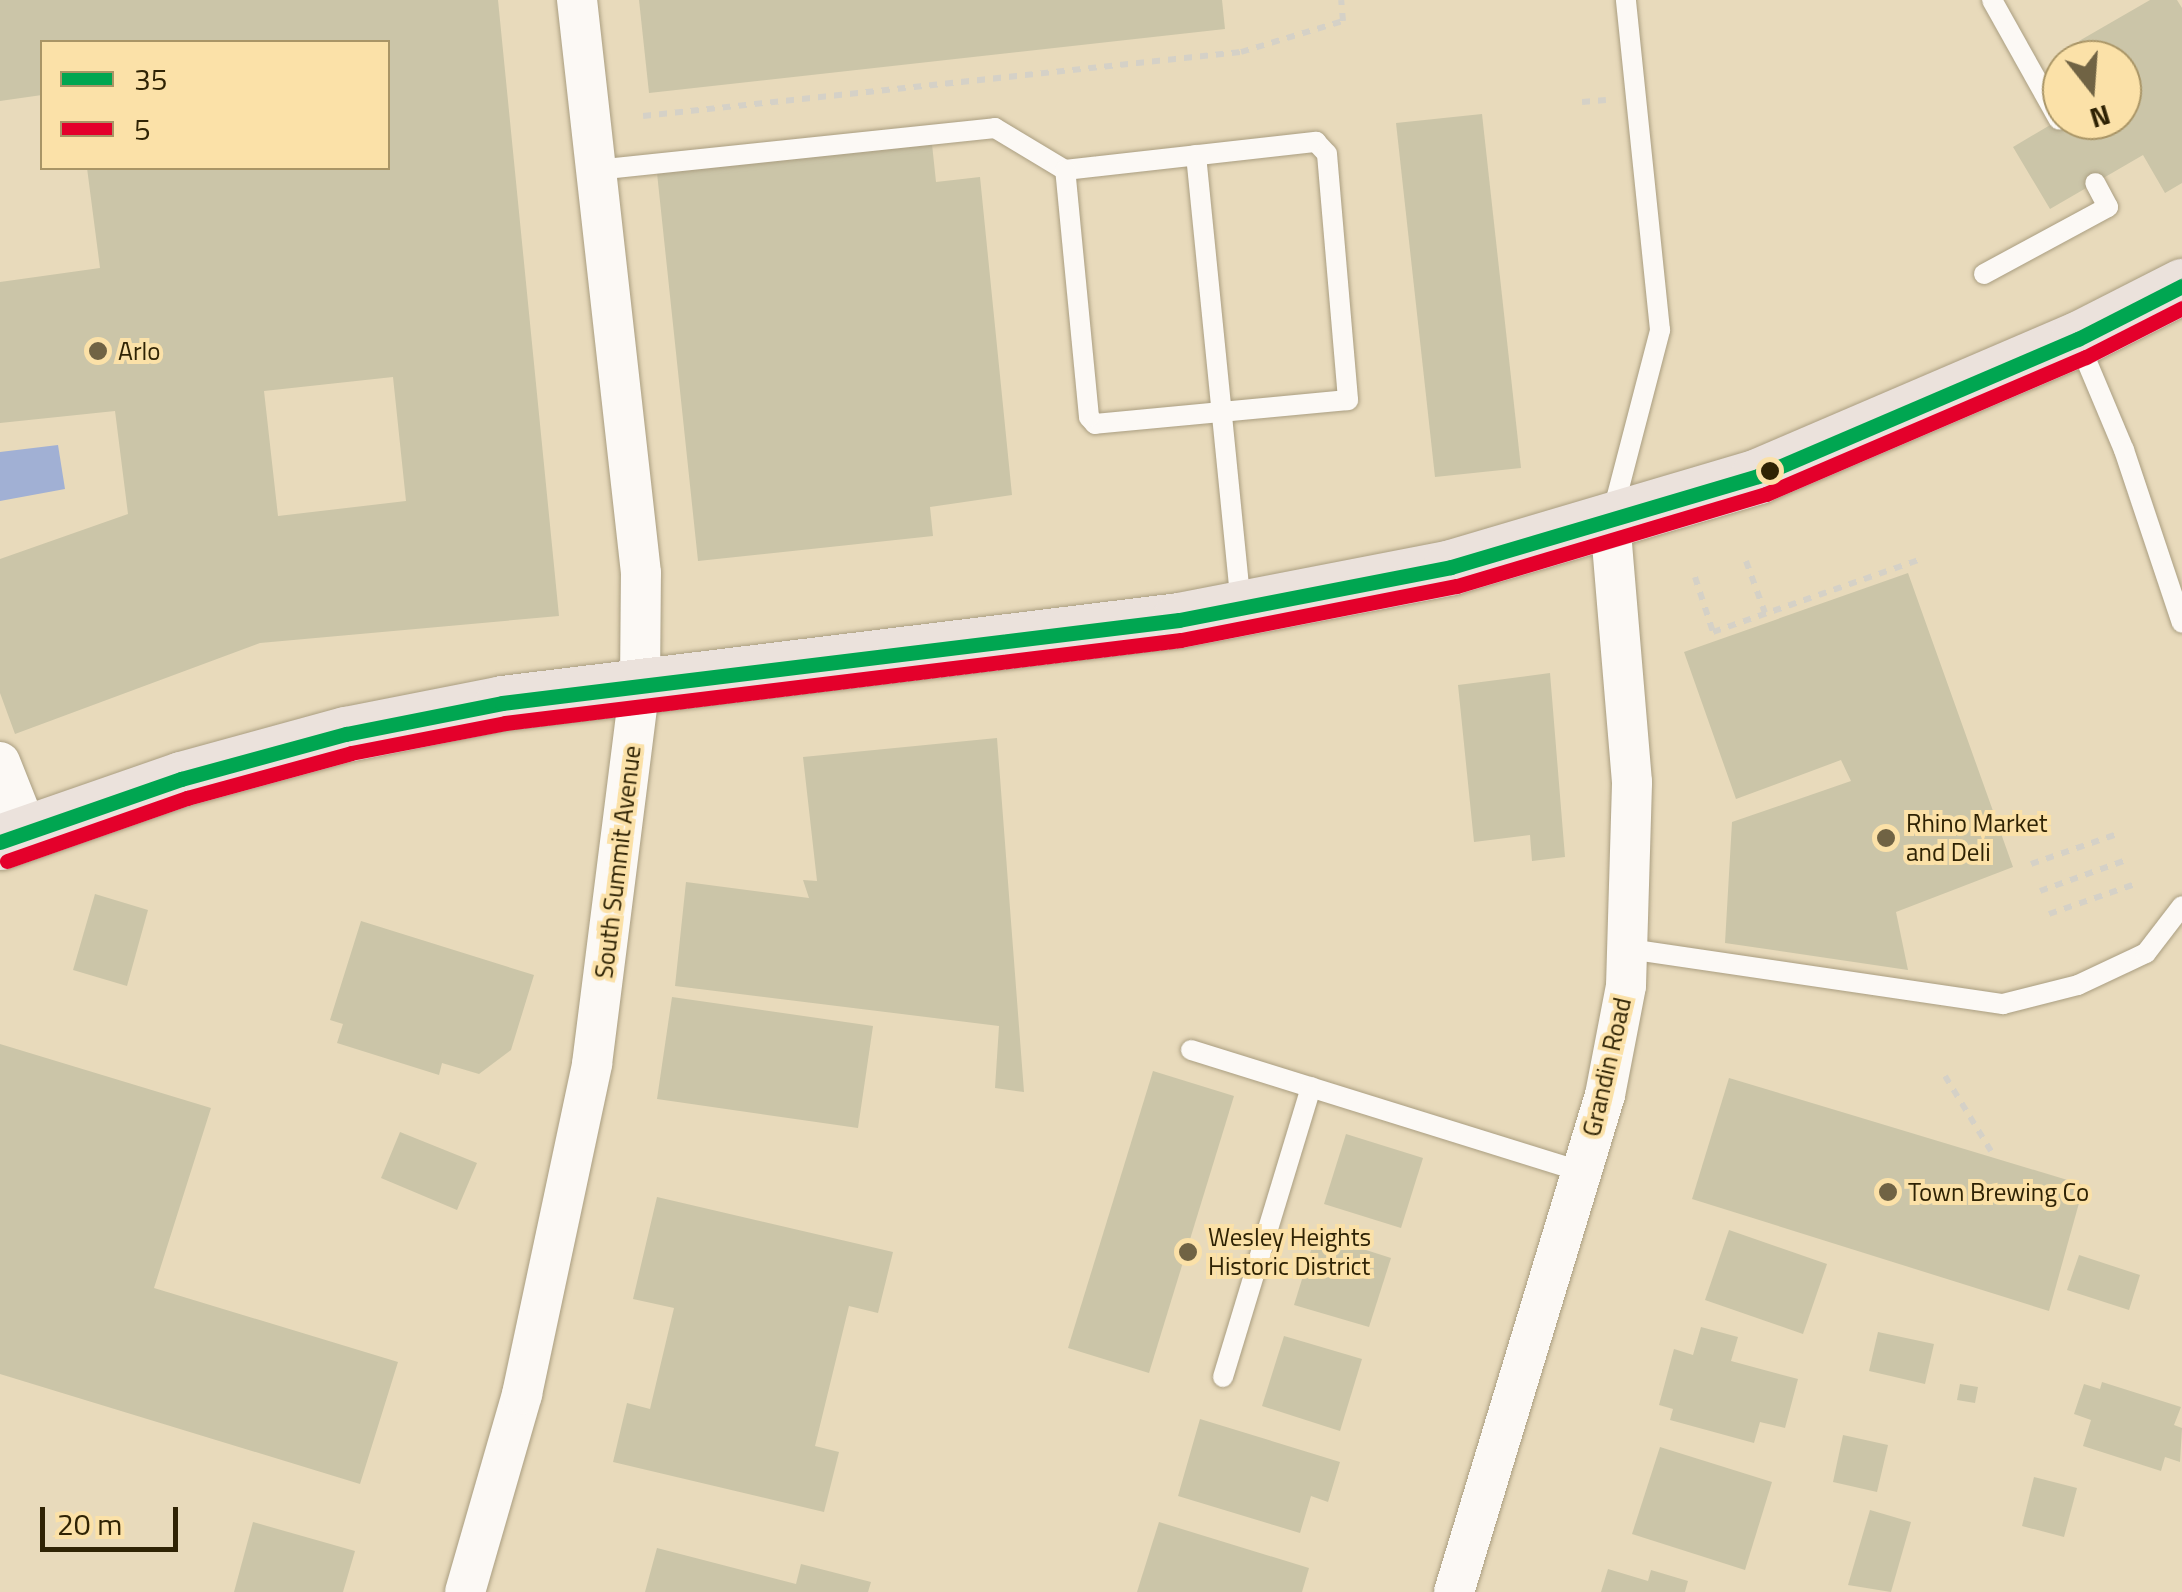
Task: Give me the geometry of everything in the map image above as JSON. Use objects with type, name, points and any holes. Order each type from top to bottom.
[{"type":"main road","points":[[14,836],[346,734],[640,683],[1242,611],[1452,567],[1758,476],[2099,329],[2182,286]]},
{"type":"main road","points":[[2099,329],[2182,307]]},
{"type":"street","name":"South Summit Avenue","points":[[466,1592],[522,1394],[592,1064],[640,683],[641,573],[577,0]]},
{"type":"street","name":"Grandin Road","points":[[1454,1592],[1605,1096],[1630,949],[1632,782],[1610,522]]},
{"type":"street","points":[[0,762],[14,836]]},
{"type":"lane","points":[[1610,522],[1660,330],[1626,0]]},
{"type":"lane","points":[[1992,0],[2042,90]]},
{"type":"lane","points":[[596,170],[995,128],[1066,170],[1316,142],[1327,154],[1351,393],[1341,404],[1103,427],[1089,416],[1066,170]]},
{"type":"lane","points":[[1196,156],[1242,611]]},
{"type":"lane","points":[[1984,274],[2108,207],[2095,183]]},
{"type":"lane","points":[[2099,329],[2124,450],[2182,623]]},
{"type":"lane","points":[[1630,949],[2003,1004],[2110,972],[2146,953],[2181,911]]},
{"type":"lane","points":[[1191,1050],[1582,1172]]},
{"type":"lane","points":[[1223,1377],[1311,1087]]},
{"type":"path","points":[[643,116],[1241,52],[1343,21],[1341,0]]},
{"type":"path","points":[[1695,577],[1713,632],[1921,559]]},
{"type":"path","points":[[1746,561],[1765,613]]},
{"type":"path","points":[[2032,864],[2120,833]]},
{"type":"path","points":[[2040,891],[2129,859]]},
{"type":"path","points":[[2050,914],[2138,883]]},
{"type":"path","points":[[1945,1076],[1991,1151]]},
{"type":"water","points":[[58,445],[65,489],[0,501],[0,452]]},
{"type":"building","name":"Arlo","points":[[0,0],[498,0],[559,616],[260,643],[15,734],[0,693],[0,559],[128,514],[115,411],[0,423],[0,282],[100,268],[87,170],[390,170],[390,40],[40,40],[40,95],[0,101]],"holes":[[[393,377],[406,501],[278,516],[264,391]]]},
{"type":"building","points":[[639,0],[1222,0],[1225,29],[649,93]]},
{"type":"building","points":[[2150,0],[2177,0],[2182,8],[2182,183],[2165,193],[2143,155],[2050,209],[2013,147],[2042,130],[2042,140],[2142,140],[2142,40],[2081,40]]},
{"type":"building","points":[[1482,114],[1521,468],[1435,477],[1396,123]]},
{"type":"building","points":[[932,144],[936,182],[980,177],[1012,495],[930,507],[933,536],[698,561],[657,173]]},
{"type":"building","points":[[1908,573],[2013,867],[1896,912],[1908,970],[1725,943],[1732,822],[1851,781],[1841,760],[1736,799],[1684,652]]},
{"type":"building","points":[[1550,673],[1565,857],[1532,861],[1530,835],[1474,842],[1458,685]]},
{"type":"building","points":[[997,738],[1024,1092],[995,1088],[999,1026],[675,986],[686,882],[809,898],[803,880],[817,881],[803,757]]},
{"type":"building","points":[[95,894],[148,910],[127,986],[73,970]]},
{"type":"building","points":[[361,921],[534,975],[511,1050],[479,1074],[442,1063],[439,1075],[337,1043],[343,1024],[330,1020]]},
{"type":"building","points":[[672,997],[873,1026],[858,1128],[657,1099]]},
{"type":"building","points":[[0,1044],[211,1108],[154,1288],[398,1362],[360,1484],[0,1374]]},
{"type":"building","points":[[1153,1071],[1234,1096],[1149,1373],[1068,1348]]},
{"type":"building","name":"Town Brewing Co","points":[[1729,1078],[2084,1185],[2049,1311],[1692,1199]]},
{"type":"building","points":[[400,1132],[477,1163],[457,1210],[381,1178]]},
{"type":"building","points":[[1346,1134],[1423,1158],[1401,1228],[1324,1204]]},
{"type":"building","points":[[657,1197],[893,1252],[878,1313],[849,1306],[815,1446],[839,1452],[824,1512],[613,1462],[627,1403],[650,1409],[674,1308],[633,1299]]},
{"type":"building","points":[[1729,1230],[1827,1264],[1803,1334],[1705,1300]]},
{"type":"building","points":[[1316,1234],[1391,1258],[1369,1327],[1294,1305]]},
{"type":"building","points":[[2079,1255],[2140,1275],[2129,1310],[2067,1290]]},
{"type":"building","points":[[1701,1327],[1738,1337],[1731,1361],[1798,1379],[1785,1428],[1760,1422],[1754,1443],[1670,1420],[1673,1409],[1659,1405],[1674,1349],[1693,1355]]},
{"type":"building","points":[[1878,1332],[1934,1344],[1925,1384],[1869,1371]]},
{"type":"building","points":[[1284,1336],[1362,1359],[1340,1431],[1262,1406]]},
{"type":"building","points":[[2102,1382],[2181,1407],[2174,1425],[2182,1428],[2180,1462],[2165,1457],[2161,1471],[2083,1446],[2091,1420],[2074,1414],[2084,1384],[2100,1389]]},
{"type":"building","points":[[1960,1384],[1978,1387],[1975,1403],[1957,1400]]},
{"type":"building","points":[[1200,1419],[1340,1462],[1328,1502],[1311,1496],[1300,1533],[1178,1496]]},
{"type":"building","points":[[1843,1435],[1888,1445],[1877,1492],[1833,1482]]},
{"type":"building","points":[[1660,1447],[1772,1482],[1745,1570],[1632,1534]]},
{"type":"building","points":[[2034,1477],[2077,1488],[2064,1537],[2022,1526]]},
{"type":"building","points":[[1870,1510],[1911,1522],[1891,1592],[1848,1585]]},
{"type":"building","points":[[253,1522],[355,1551],[343,1592],[234,1592]]},
{"type":"building","points":[[1159,1522],[1309,1568],[1302,1592],[1137,1592]]},
{"type":"building","points":[[657,1548],[796,1584],[801,1564],[871,1582],[868,1592],[645,1592]]},
{"type":"building","points":[[1608,1569],[1648,1581],[1651,1570],[1688,1581],[1685,1592],[1601,1592]]},
{"type":"transit line","name":"35","points":[[0,842],[181,779],[346,734],[502,703],[1179,620],[1451,567],[1758,476],[2078,339],[2182,286]]},
{"type":"transit line","name":"5","points":[[7,861],[187,798],[351,753],[505,723],[1181,640],[1457,586],[1766,494],[2086,357],[2182,308]]},
{"type":"place","name":"Arlo","points":[[98,351]]},
{"type":"place","name":"Rhino Market and Deli","points":[[1886,838]]},
{"type":"place","name":"Town Brewing Co","points":[[1888,1192]]},
{"type":"place","name":"Wesley Heights Historic District","points":[[1188,1252]]}]
